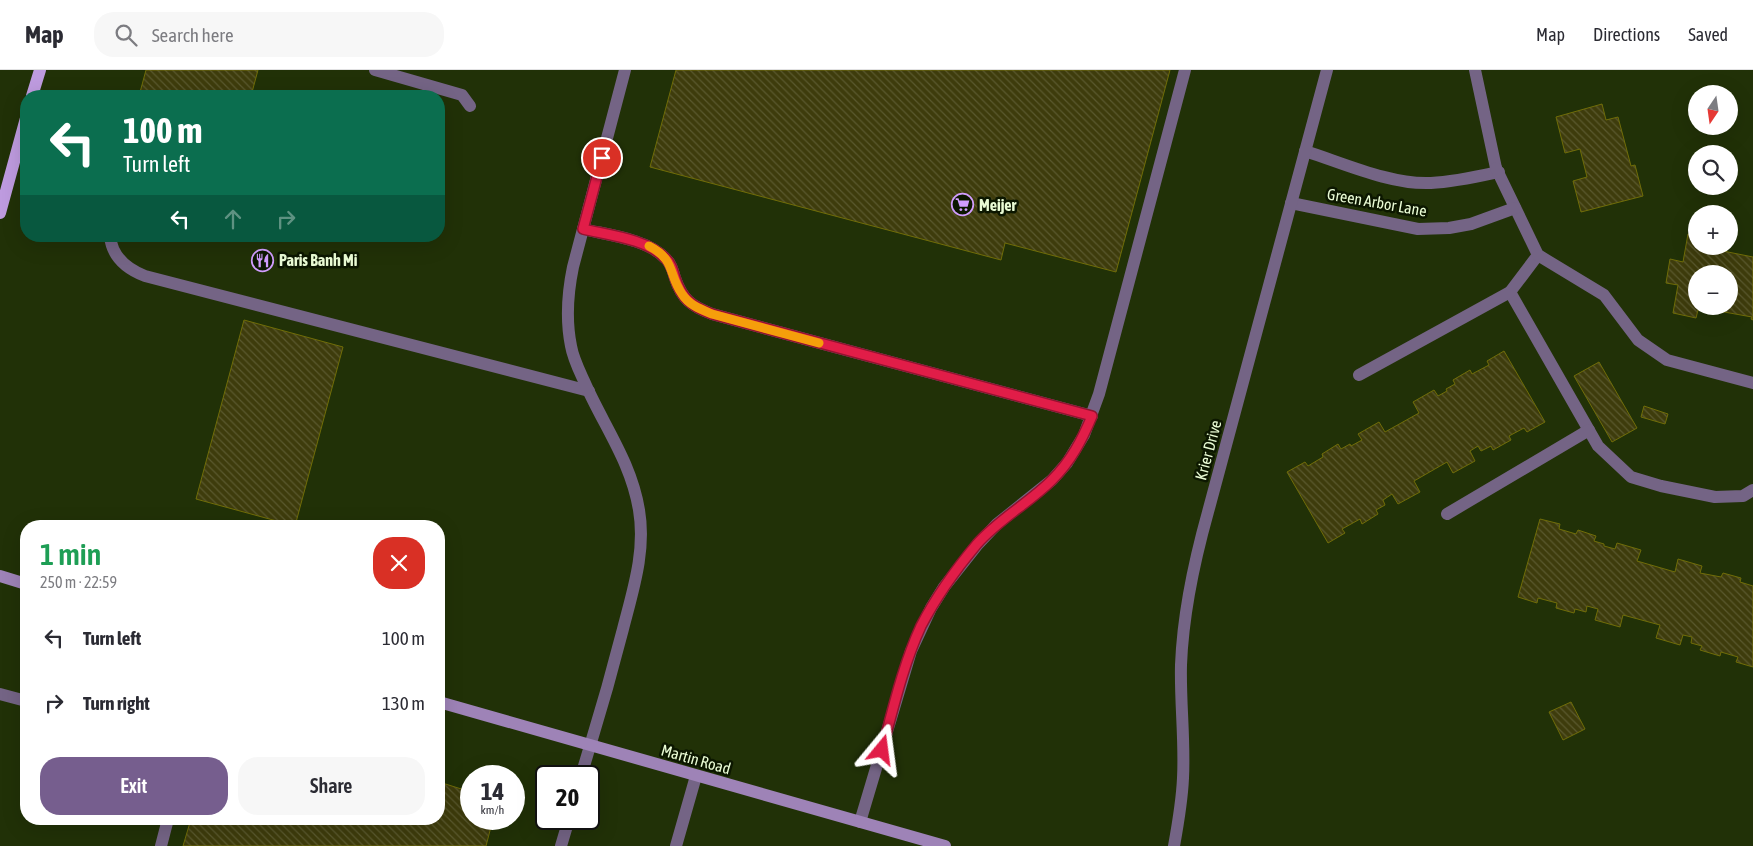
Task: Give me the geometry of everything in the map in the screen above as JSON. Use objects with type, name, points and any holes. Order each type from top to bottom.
[{"type":"main road","points":[[34,90],[40,70]]},
{"type":"main road","points":[[0,213],[20,140]]},
{"type":"street","points":[[375,70],[462,94],[470,106]]},
{"type":"street","points":[[584,765],[636,581],[641,544],[639,510],[631,476],[589,391],[570,346],[569,320],[570,279],[625,70]]},
{"type":"street","points":[[860,822],[911,651],[931,608],[944,587],[978,544],[997,524],[1052,480],[1067,463],[1077,449],[1092,416],[1185,70]]},
{"type":"street","name":"Krier Drive","points":[[1174,846],[1183,779],[1181,666],[1191,581],[1327,70]]},
{"type":"street","points":[[1475,70],[1498,170],[1538,255],[1604,295],[1638,340],[1667,360],[1753,383]]},
{"type":"street","name":"Green Arbor Lane","points":[[1305,151],[1376,174],[1401,180],[1429,183],[1454,181],[1498,170]]},
{"type":"street","name":"Green Arbor Lane","points":[[1291,202],[1418,229],[1449,228],[1471,224],[1516,208]]},
{"type":"street","points":[[583,229],[652,247],[670,263],[679,288],[686,299],[697,308],[712,314],[1092,416]]},
{"type":"street","points":[[112,242],[114,250],[123,264],[145,276],[589,391]]},
{"type":"street","points":[[1359,375],[1510,292],[1538,255]]},
{"type":"street","points":[[1510,292],[1598,446],[1631,477],[1662,486],[1715,497],[1743,496],[1753,490]]},
{"type":"street","points":[[1447,514],[1590,430]]},
{"type":"street","points":[[0,576],[20,582]]},
{"type":"street","points":[[0,694],[20,699]]},
{"type":"street","name":"Martin Road","points":[[445,704],[945,846]]},
{"type":"street","points":[[676,846],[696,776]]},
{"type":"street","points":[[161,846],[166,825]]},
{"type":"street","points":[[561,846],[566,830]]},
{"type":"building","points":[[146,70],[258,70],[253,90],[141,90]]},
{"type":"building","name":"Meijer","points":[[676,70],[1170,70],[1116,272],[1005,243],[1001,260],[650,167]]},
{"type":"building","points":[[1602,104],[1606,120],[1618,117],[1631,166],[1635,165],[1643,196],[1581,212],[1573,181],[1587,177],[1580,149],[1565,153],[1556,117]]},
{"type":"building","points":[[1688,234],[1688,255],[1738,254],[1753,257],[1753,320],[1751,319],[1752,317],[1738,314],[1738,265],[1688,265],[1688,315],[1697,315],[1696,318],[1673,313],[1678,285],[1666,283],[1670,259],[1683,262]]},
{"type":"building","points":[[244,320],[343,347],[297,520],[273,520],[196,499]]},
{"type":"building","points":[[1504,351],[1545,422],[1527,432],[1524,428],[1509,436],[1511,440],[1493,450],[1491,446],[1481,451],[1478,446],[1470,451],[1475,461],[1453,473],[1447,462],[1414,481],[1420,492],[1398,504],[1392,494],[1383,500],[1385,505],[1376,510],[1378,514],[1362,524],[1360,519],[1342,529],[1345,533],[1328,543],[1287,472],[1305,462],[1308,466],[1323,457],[1322,454],[1338,444],[1341,449],[1350,444],[1351,446],[1362,440],[1358,434],[1379,422],[1385,432],[1419,413],[1413,402],[1434,390],[1438,396],[1447,391],[1446,389],[1455,384],[1453,380],[1470,370],[1472,374],[1489,365],[1487,361]]},
{"type":"building","points":[[1599,362],[1637,428],[1612,442],[1574,376]]},
{"type":"building","points":[[1644,406],[1668,414],[1665,424],[1641,417]]},
{"type":"building","points":[[1540,519],[1560,524],[1559,529],[1576,534],[1578,530],[1596,536],[1594,541],[1604,544],[1604,546],[1615,549],[1617,543],[1641,550],[1637,561],[1675,572],[1678,559],[1702,566],[1700,573],[1721,577],[1723,573],[1741,578],[1740,582],[1753,586],[1753,667],[1736,662],[1738,657],[1721,652],[1720,656],[1700,650],[1702,646],[1691,643],[1692,637],[1683,635],[1680,645],[1656,638],[1660,625],[1623,615],[1620,627],[1595,620],[1598,609],[1587,606],[1586,612],[1575,609],[1574,613],[1556,608],[1557,603],[1538,598],[1537,603],[1518,597]]},
{"type":"building","points":[[1571,702],[1585,729],[1563,740],[1549,712]]},
{"type":"building","points":[[445,784],[460,789],[460,830],[490,830],[486,846],[183,846],[189,825],[445,825]]},
{"type":"slow traffic","points":[[649,246],[662,254],[670,263],[681,294],[697,308],[712,314],[819,343]]},
{"type":"place","name":"Meijer","points":[[963,205]]},
{"type":"place","name":"Paris Banh Mi","points":[[263,260]]},
{"type":"route","points":[[602,158],[583,229],[646,245],[657,250],[670,263],[681,294],[697,308],[712,314],[1092,416],[1077,449],[1067,463],[1052,480],[997,524],[978,544],[944,587],[931,608],[911,651],[882,750]]}]
